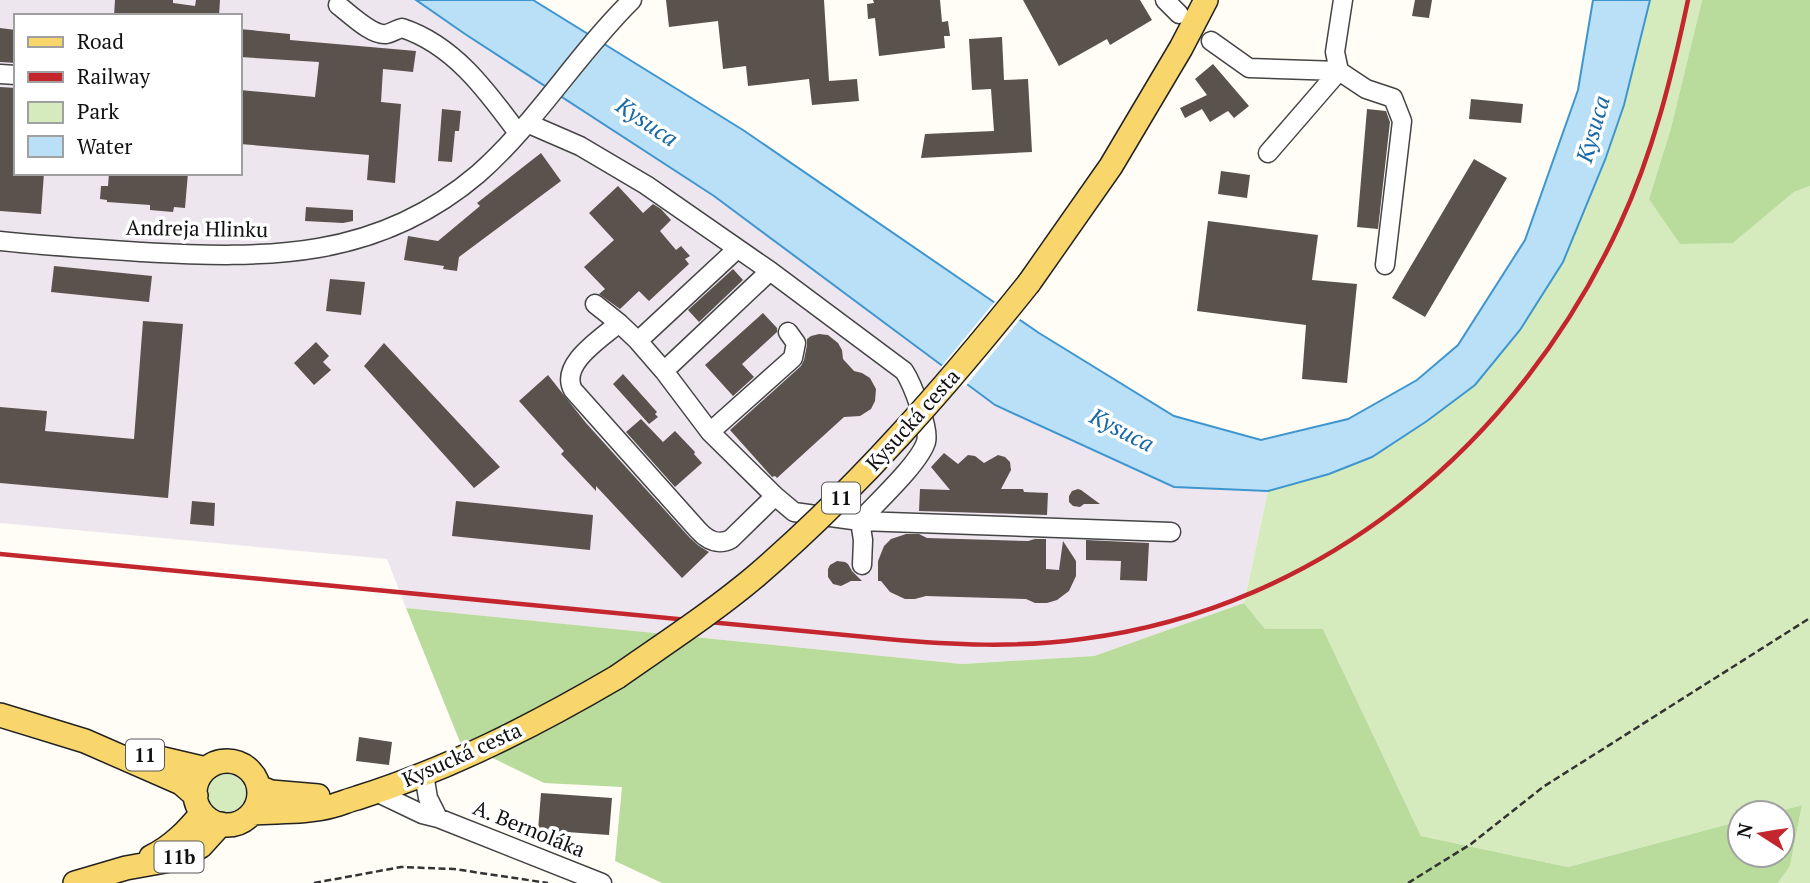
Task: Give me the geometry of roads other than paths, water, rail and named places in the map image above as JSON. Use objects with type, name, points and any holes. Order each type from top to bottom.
[{"type":"main road","name":"Kysucká cesta","points":[[206,811],[238,823],[252,813],[332,806],[424,774],[525,728],[617,677],[744,585],[853,487],[903,433],[1029,283],[1111,166],[1181,48],[1206,0]]},
{"type":"main road","name":"11","points":[[0,715],[85,741],[206,769],[223,761],[233,762],[250,771],[259,787]]},
{"type":"main road","name":"11","points":[[85,741],[181,783],[206,811]]},
{"type":"main road","name":"Kysucká cesta","points":[[75,883],[186,855],[201,846],[206,811],[196,787],[206,769]]},
{"type":"main road","name":"Kysucká cesta","points":[[259,787],[287,795],[366,795]]},
{"type":"main road","points":[[252,813],[258,801],[259,787]]},
{"type":"street","points":[[1165,0],[1179,14]]},
{"type":"street","points":[[1339,71],[1335,52],[1343,0]]},
{"type":"street","points":[[338,5],[373,32],[390,34],[402,28],[419,34],[460,63],[499,107],[522,128],[580,146],[646,185],[771,271],[904,371],[912,383],[927,434],[925,443],[916,460],[860,521]]},
{"type":"street","name":"Andreja Hlinku","points":[[0,241],[235,256],[324,248],[372,235],[441,202],[477,174],[522,128],[627,5]]},
{"type":"street","points":[[1211,41],[1249,68],[1339,71],[1366,89],[1393,98],[1402,121],[1385,265]]},
{"type":"street","points":[[1268,153],[1339,71]]},
{"type":"street","points":[[638,341],[737,249]]},
{"type":"street","points":[[664,371],[771,271]]},
{"type":"street","points":[[595,304],[638,341],[710,432],[794,512],[860,521],[1171,532]]},
{"type":"street","points":[[619,323],[580,356],[573,365],[570,385],[702,535],[713,541],[724,542],[731,539],[775,496]]},
{"type":"street","points":[[710,432],[793,358],[796,343],[788,332]]},
{"type":"street","points":[[860,521],[863,540],[862,565]]},
{"type":"street","name":"A. Bernoláka","points":[[424,774],[428,798],[439,818]]},
{"type":"street","name":"A. Bernoláka","points":[[366,795],[439,818],[602,883]]},
{"type":"water","name":"Kysuca","points":[[416,0],[533,0],[743,130],[1039,333],[1174,416],[1261,440],[1348,419],[1417,380],[1458,345],[1525,240],[1578,90],[1593,0],[1650,0],[1624,105],[1605,160],[1563,262],[1520,330],[1475,385],[1372,457],[1329,474],[1268,491],[1174,487],[995,405],[714,196]]},
{"type":"railway","points":[[0,554],[936,643],[1009,645],[1058,642],[1170,621],[1254,592],[1332,552],[1404,502],[1469,443],[1527,377],[1578,303],[1632,197],[1660,114],[1688,0]]}]
